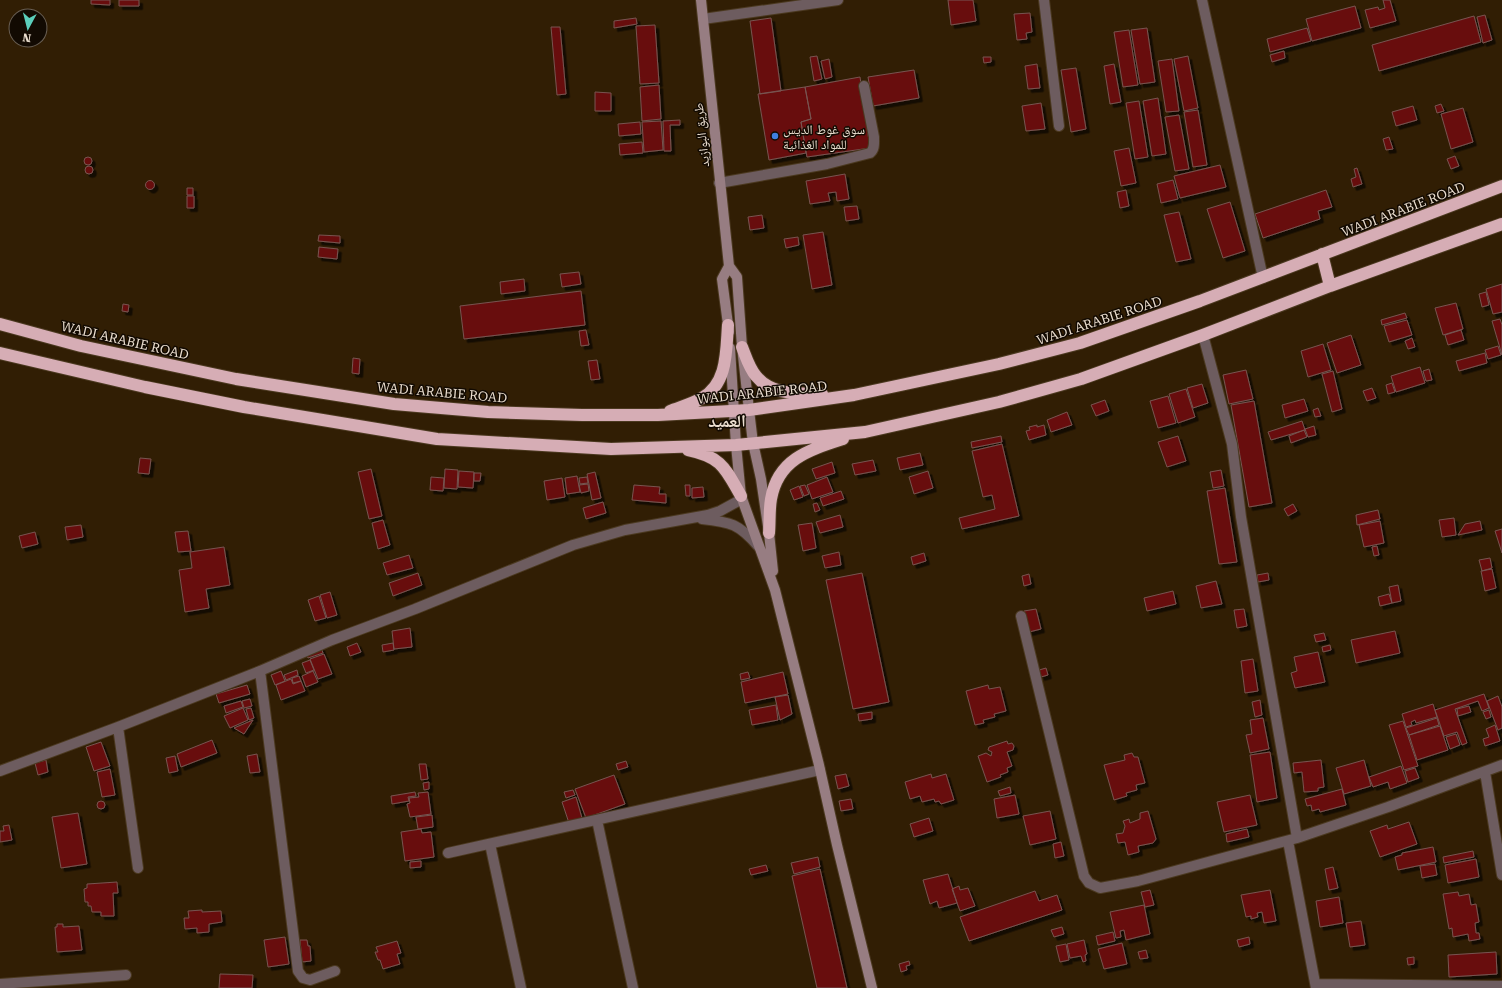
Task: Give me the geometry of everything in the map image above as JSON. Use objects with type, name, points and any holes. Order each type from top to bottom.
[{"type":"highway","name":"WADI ARABIE ROAD","points":[[0,324],[81,346],[236,379],[394,404],[488,412],[582,415],[658,415],[749,410],[854,396],[999,364],[1080,343],[1262,278],[1502,186]]},
{"type":"highway","points":[[769,533],[770,500],[777,480],[789,464],[806,452],[865,432],[999,402],[1081,379],[1203,335],[1330,286],[1502,224]]},
{"type":"highway","points":[[1322,254],[1330,286]]},
{"type":"highway","points":[[658,415],[702,398],[715,386],[724,370],[728,325]]},
{"type":"highway","points":[[742,347],[755,375],[764,384],[774,390],[787,393],[854,396]]},
{"type":"highway","points":[[0,353],[145,388],[341,424],[437,439],[611,449],[736,445],[865,432]]},
{"type":"highway","points":[[672,447],[702,453],[719,462],[742,497]]},
{"type":"main road","name":"طريق البوازيد","points":[[701,0],[719,183],[729,266]]},
{"type":"main road","points":[[775,590],[761,479],[753,443],[742,347],[737,277],[729,266],[722,279],[728,325],[736,445],[742,497],[758,546],[765,560],[775,590],[872,988]]},
{"type":"street","points":[[703,19],[838,0]]},
{"type":"street","points":[[1044,0],[1059,126]]},
{"type":"street","points":[[1202,0],[1262,278]]},
{"type":"street","points":[[719,183],[827,164],[870,153],[873,150],[874,137],[864,86]]},
{"type":"street","points":[[1203,335],[1232,444],[1243,532],[1316,986],[1502,986]]},
{"type":"street","points":[[0,771],[118,727],[260,671],[332,640],[415,609],[573,545],[625,530],[720,512],[742,497]]},
{"type":"street","points":[[694,518],[732,524],[747,534],[758,546]]},
{"type":"street","points":[[1021,616],[1084,876],[1089,883],[1095,887],[1105,888],[1138,881],[1293,839],[1388,807],[1502,765]]},
{"type":"street","points":[[260,671],[298,971],[303,978],[310,980],[335,971]]},
{"type":"street","points":[[118,727],[138,868]]},
{"type":"street","points":[[448,853],[820,770]]},
{"type":"street","points":[[1485,772],[1502,875]]},
{"type":"street","points":[[597,820],[634,988]]},
{"type":"street","points":[[490,844],[521,988]]},
{"type":"street","points":[[0,984],[126,975]]},
{"type":"building","points":[[91,0],[110,0],[110,5],[91,4]]},
{"type":"building","points":[[119,0],[139,0],[139,6],[119,6]]},
{"type":"building","points":[[948,0],[973,0],[976,21],[951,25]]},
{"type":"building","points":[[1383,0],[1390,0],[1396,21],[1370,28],[1365,10],[1378,7],[1379,10],[1385,8]]},
{"type":"building","points":[[1355,6],[1361,28],[1312,41],[1306,19]]},
{"type":"building","points":[[1030,13],[1032,32],[1026,33],[1027,39],[1017,40],[1014,14]]},
{"type":"building","points":[[1485,15],[1492,40],[1483,43],[1477,17]]},
{"type":"building","points":[[1474,16],[1481,42],[1379,71],[1372,45]]},
{"type":"building","points":[[636,18],[637,24],[614,28],[614,21]]},
{"type":"building","points":[[771,18],[781,91],[760,94],[750,21]]},
{"type":"building","points":[[655,25],[659,83],[640,84],[636,26]]},
{"type":"building","points":[[551,27],[560,27],[566,94],[557,95]]},
{"type":"building","points":[[1147,28],[1155,82],[1140,84],[1131,30]]},
{"type":"building","points":[[1307,28],[1311,41],[1270,52],[1267,39]]},
{"type":"building","points":[[1129,30],[1138,85],[1123,87],[1114,32]]},
{"type":"building","points":[[1284,51],[1285,58],[1272,62],[1270,55]]},
{"type":"building","points":[[817,56],[822,79],[814,81],[810,57]]},
{"type":"building","points":[[1188,56],[1198,108],[1184,111],[1174,59]]},
{"type":"building","points":[[983,57],[991,57],[991,62],[984,63]]},
{"type":"building","points":[[829,59],[832,77],[825,79],[821,61]]},
{"type":"building","points":[[1172,59],[1179,111],[1166,112],[1158,61]]},
{"type":"building","points":[[1037,64],[1040,88],[1028,89],[1025,66]]},
{"type":"building","points":[[1114,64],[1121,102],[1110,104],[1104,66]]},
{"type":"building","points":[[1076,68],[1086,129],[1071,132],[1061,70]]},
{"type":"building","points":[[914,70],[919,98],[873,106],[868,77]]},
{"type":"building","points":[[860,77],[870,148],[807,157],[801,122],[811,119],[805,87]]},
{"type":"building","points":[[659,85],[661,119],[642,121],[640,87]]},
{"type":"building","points":[[805,87],[811,119],[801,122],[806,153],[769,160],[758,94]]},
{"type":"building","points":[[595,92],[611,93],[611,111],[595,111]]},
{"type":"building","points":[[1158,98],[1166,154],[1152,156],[1143,101]]},
{"type":"building","points":[[1139,101],[1148,157],[1135,159],[1126,103]]},
{"type":"building","points":[[1041,103],[1045,129],[1026,131],[1022,106]]},
{"type":"building","points":[[1441,104],[1444,111],[1437,113],[1435,106]]},
{"type":"building","points":[[1413,106],[1417,120],[1396,126],[1392,112]]},
{"type":"building","points":[[1463,108],[1473,142],[1451,149],[1441,114]]},
{"type":"building","points":[[1198,110],[1207,165],[1193,167],[1184,112]]},
{"type":"building","points":[[1179,115],[1189,169],[1175,171],[1165,117]]},
{"type":"building","points":[[680,120],[680,125],[670,125],[671,151],[664,151],[663,121]]},
{"type":"building","points":[[661,121],[663,150],[644,152],[642,122]]},
{"type":"building","points":[[640,122],[641,134],[619,136],[618,124]]},
{"type":"building","points":[[1389,137],[1393,149],[1386,150],[1383,139]]},
{"type":"building","points":[[642,142],[643,153],[620,155],[619,144]]},
{"type":"building","points":[[1129,148],[1136,183],[1121,186],[1114,151]]},
{"type":"building","points":[[1455,156],[1459,166],[1451,169],[1447,159]]},
{"type":"building","points":[[88,157],[91,158],[91,164],[88,165],[85,164],[84,161],[85,158]]},
{"type":"building","points":[[1220,165],[1226,187],[1180,198],[1174,176]]},
{"type":"building","points":[[87,166],[91,166],[93,170],[91,174],[87,174],[85,172],[85,168]]},
{"type":"building","points":[[1357,168],[1362,184],[1353,187],[1351,179],[1356,177],[1354,169]]},
{"type":"building","points":[[845,174],[849,199],[837,201],[836,192],[828,193],[830,201],[810,204],[806,181]]},
{"type":"building","points":[[150,180],[155,185],[150,190],[145,185]]},
{"type":"building","points":[[1173,180],[1178,199],[1161,203],[1157,184]]},
{"type":"building","points":[[187,188],[193,188],[193,195],[187,195]]},
{"type":"building","points":[[1126,190],[1129,206],[1120,208],[1117,192]]},
{"type":"building","points":[[1326,190],[1332,207],[1318,211],[1320,219],[1263,238],[1255,214]]},
{"type":"building","points":[[187,196],[194,196],[194,208],[187,208]]},
{"type":"building","points":[[1230,202],[1245,251],[1223,258],[1207,209]]},
{"type":"building","points":[[857,206],[859,219],[846,221],[844,207]]},
{"type":"building","points":[[1179,212],[1191,259],[1176,262],[1164,215]]},
{"type":"building","points":[[762,215],[764,228],[750,230],[748,217]]},
{"type":"building","points":[[823,232],[832,285],[812,289],[803,235]]},
{"type":"building","points":[[319,235],[340,236],[340,243],[318,241]]},
{"type":"building","points":[[798,237],[799,245],[786,248],[784,239]]},
{"type":"building","points":[[319,247],[338,249],[337,259],[318,257]]},
{"type":"building","points":[[579,272],[581,284],[562,287],[560,274]]},
{"type":"building","points":[[524,279],[525,291],[501,294],[500,282]]},
{"type":"building","points":[[1502,284],[1502,312],[1493,314],[1486,289]]},
{"type":"building","points":[[581,291],[585,325],[464,339],[460,306]]},
{"type":"building","points":[[1486,292],[1489,305],[1482,307],[1479,294]]},
{"type":"building","points":[[1456,303],[1463,329],[1443,335],[1435,308]]},
{"type":"building","points":[[123,304],[129,305],[128,312],[122,311]]},
{"type":"building","points":[[1405,313],[1407,318],[1382,325],[1381,320]]},
{"type":"building","points":[[1500,319],[1502,325],[1502,355],[1492,321]]},
{"type":"building","points":[[1407,320],[1412,335],[1389,342],[1384,326]]},
{"type":"building","points":[[586,330],[589,345],[581,346],[579,331]]},
{"type":"building","points":[[1461,330],[1464,340],[1448,345],[1445,335]]},
{"type":"building","points":[[1351,335],[1361,365],[1337,373],[1327,343]]},
{"type":"building","points":[[1412,338],[1415,347],[1408,349],[1405,341]]},
{"type":"building","points":[[1323,344],[1331,370],[1308,377],[1301,351]]},
{"type":"building","points":[[1498,346],[1501,355],[1488,359],[1485,350]]},
{"type":"building","points":[[1485,353],[1487,363],[1459,371],[1456,361]]},
{"type":"building","points":[[353,358],[360,359],[359,374],[352,373]]},
{"type":"building","points":[[597,360],[600,379],[591,380],[588,361]]},
{"type":"building","points":[[1420,367],[1425,383],[1396,392],[1391,376]]},
{"type":"building","points":[[1429,369],[1432,380],[1426,381],[1423,371]]},
{"type":"building","points":[[1246,370],[1253,399],[1229,404],[1223,375]]},
{"type":"building","points":[[1333,371],[1342,409],[1332,412],[1322,374]]},
{"type":"building","points":[[1392,383],[1395,392],[1388,394],[1386,385]]},
{"type":"building","points":[[1202,384],[1208,403],[1193,408],[1187,388]]},
{"type":"building","points":[[1372,388],[1376,398],[1367,401],[1363,391]]},
{"type":"building","points":[[1186,389],[1195,417],[1178,423],[1169,394]]},
{"type":"building","points":[[1168,396],[1176,423],[1158,428],[1150,401]]},
{"type":"building","points":[[1304,399],[1308,411],[1285,418],[1282,405]]},
{"type":"building","points":[[1105,400],[1109,411],[1096,416],[1091,405]]},
{"type":"building","points":[[1254,401],[1272,503],[1249,507],[1231,405]]},
{"type":"building","points":[[1318,408],[1321,416],[1315,417],[1313,410]]},
{"type":"building","points":[[1067,412],[1072,425],[1051,432],[1047,420]]},
{"type":"building","points":[[1302,421],[1305,430],[1271,440],[1268,432]]},
{"type":"building","points":[[1037,425],[1037,427],[1044,425],[1046,435],[1029,440],[1026,431],[1030,430],[1029,427]]},
{"type":"building","points":[[1314,426],[1316,435],[1308,437],[1305,429]]},
{"type":"building","points":[[1304,430],[1307,437],[1291,443],[1289,436]]},
{"type":"building","points":[[1001,436],[1002,442],[972,448],[971,442]]},
{"type":"building","points":[[1178,436],[1186,461],[1167,467],[1158,442]]},
{"type":"building","points":[[1002,444],[1019,516],[962,529],[959,518],[995,509],[992,495],[983,497],[972,451]]},
{"type":"building","points":[[920,453],[923,465],[900,470],[897,458]]},
{"type":"building","points":[[140,458],[151,459],[149,474],[138,473]]},
{"type":"building","points":[[873,460],[876,471],[855,475],[852,464]]},
{"type":"building","points":[[832,462],[835,473],[816,479],[812,469]]},
{"type":"building","points":[[371,469],[382,516],[369,519],[358,472]]},
{"type":"building","points":[[445,469],[458,470],[457,489],[444,488]]},
{"type":"building","points":[[1221,470],[1224,486],[1213,488],[1210,472]]},
{"type":"building","points":[[459,471],[474,472],[473,488],[458,487]]},
{"type":"building","points":[[928,471],[933,488],[914,494],[909,477]]},
{"type":"building","points":[[595,472],[601,498],[592,500],[587,474]]},
{"type":"building","points":[[474,473],[481,473],[480,481],[474,481]]},
{"type":"building","points":[[577,476],[580,492],[567,494],[565,478]]},
{"type":"building","points":[[431,477],[444,478],[443,491],[430,490]]},
{"type":"building","points":[[587,477],[588,483],[580,484],[579,478]]},
{"type":"building","points":[[827,477],[833,492],[812,499],[807,485]]},
{"type":"building","points":[[562,478],[565,497],[547,500],[544,481]]},
{"type":"building","points":[[588,484],[589,491],[581,493],[579,485]]},
{"type":"building","points":[[634,485],[660,487],[659,494],[666,494],[666,503],[632,500]]},
{"type":"building","points":[[685,485],[690,485],[690,496],[686,496]]},
{"type":"building","points":[[805,485],[809,494],[804,496],[800,486]]},
{"type":"building","points":[[799,486],[803,497],[794,500],[790,490]]},
{"type":"building","points":[[703,487],[704,497],[692,498],[692,488]]},
{"type":"building","points":[[1225,488],[1237,562],[1219,564],[1207,491]]},
{"type":"building","points":[[841,491],[844,499],[823,506],[820,498]]},
{"type":"building","points":[[603,502],[606,513],[586,519],[583,508]]},
{"type":"building","points":[[817,503],[820,510],[815,512],[813,504]]},
{"type":"building","points":[[1293,504],[1297,511],[1288,516],[1284,509]]},
{"type":"building","points":[[1378,510],[1380,519],[1357,525],[1356,515]]},
{"type":"building","points":[[840,515],[843,527],[820,533],[816,522]]},
{"type":"building","points":[[1454,518],[1456,535],[1442,537],[1439,520]]},
{"type":"building","points":[[383,520],[390,545],[378,549],[372,523]]},
{"type":"building","points":[[1380,521],[1384,543],[1364,547],[1359,525]]},
{"type":"building","points":[[1480,521],[1482,530],[1458,535],[1465,524]]},
{"type":"building","points":[[812,523],[816,548],[803,551],[798,525]]},
{"type":"building","points":[[81,525],[83,537],[67,540],[65,527]]},
{"type":"building","points":[[1502,529],[1502,553],[1495,531]]},
{"type":"building","points":[[188,531],[191,551],[178,552],[175,532]]},
{"type":"building","points":[[35,532],[38,544],[22,548],[19,536]]},
{"type":"building","points":[[1377,546],[1379,555],[1374,556],[1372,547]]},
{"type":"building","points":[[224,547],[230,585],[206,589],[209,608],[185,612],[179,570],[192,568],[190,552]]},
{"type":"building","points":[[839,552],[841,565],[825,568],[822,556]]},
{"type":"building","points":[[924,553],[926,561],[913,565],[911,557]]},
{"type":"building","points":[[409,555],[413,568],[387,575],[383,563]]},
{"type":"building","points":[[1490,558],[1492,568],[1482,571],[1479,560]]},
{"type":"building","points":[[1492,569],[1496,588],[1485,591],[1481,571]]},
{"type":"building","points":[[418,573],[422,585],[393,596],[389,583]]},
{"type":"building","points":[[862,573],[889,702],[853,709],[826,580]]},
{"type":"building","points":[[1268,573],[1269,580],[1258,582],[1257,575]]},
{"type":"building","points":[[1029,574],[1031,584],[1024,586],[1022,576]]},
{"type":"building","points":[[1216,581],[1222,604],[1201,608],[1196,586]]},
{"type":"building","points":[[1398,585],[1401,601],[1392,603],[1389,587]]},
{"type":"building","points":[[1173,591],[1176,604],[1147,611],[1144,598]]},
{"type":"building","points":[[330,592],[337,615],[327,618],[320,595]]},
{"type":"building","points":[[1389,594],[1392,603],[1380,606],[1378,597]]},
{"type":"building","points":[[319,596],[326,618],[315,621],[308,600]]},
{"type":"building","points":[[1036,609],[1041,629],[1029,632],[1024,611]]},
{"type":"building","points":[[1244,609],[1247,626],[1237,628],[1234,610]]},
{"type":"building","points":[[410,628],[412,647],[394,649],[392,631]]},
{"type":"building","points":[[1395,631],[1400,653],[1356,663],[1351,640]]},
{"type":"building","points":[[1324,633],[1326,640],[1316,642],[1314,635]]},
{"type":"building","points":[[357,643],[361,652],[350,656],[347,647]]},
{"type":"building","points":[[393,643],[394,650],[383,652],[382,645]]},
{"type":"building","points":[[1330,645],[1331,650],[1323,652],[1322,647]]},
{"type":"building","points":[[321,647],[323,653],[308,658],[306,653]]},
{"type":"building","points":[[1318,652],[1325,682],[1295,688],[1291,673],[1297,671],[1294,657]]},
{"type":"building","points":[[324,654],[332,674],[318,679],[310,659]]},
{"type":"building","points":[[1253,659],[1258,691],[1245,693],[1241,661]]},
{"type":"building","points":[[310,660],[314,670],[306,673],[302,663]]},
{"type":"building","points":[[1046,668],[1048,675],[1041,677],[1039,670]]},
{"type":"building","points":[[297,670],[298,675],[286,680],[284,675]]},
{"type":"building","points":[[281,671],[285,681],[275,685],[271,675]]},
{"type":"building","points":[[313,671],[318,682],[306,687],[302,676]]},
{"type":"building","points":[[748,672],[750,678],[741,680],[740,674]]},
{"type":"building","points":[[783,672],[788,694],[745,703],[741,682]]},
{"type":"building","points":[[299,676],[301,681],[293,683],[292,678]]},
{"type":"building","points":[[291,679],[293,684],[301,681],[305,691],[281,700],[276,685]]},
{"type":"building","points":[[247,685],[250,694],[219,703],[216,694]]},
{"type":"building","points":[[988,685],[989,689],[1000,687],[1006,711],[994,714],[995,717],[983,720],[984,723],[975,725],[966,691]]},
{"type":"building","points":[[1484,694],[1489,708],[1482,711],[1478,701],[1455,709],[1467,743],[1462,745],[1457,732],[1444,736],[1435,710]]},
{"type":"building","points":[[788,695],[792,714],[780,720],[775,697]]},
{"type":"building","points":[[1498,696],[1502,707],[1502,728],[1498,730],[1487,701]]},
{"type":"building","points":[[250,699],[252,706],[244,708],[242,701]]},
{"type":"building","points":[[1260,700],[1262,715],[1255,717],[1252,702]]},
{"type":"building","points":[[241,701],[243,707],[226,713],[224,706]]},
{"type":"building","points":[[1433,704],[1437,717],[1416,723],[1415,720],[1411,722],[1412,725],[1406,727],[1402,714]]},
{"type":"building","points":[[776,705],[778,720],[752,725],[749,710]]},
{"type":"building","points":[[1469,706],[1471,712],[1458,716],[1457,709]]},
{"type":"building","points":[[243,708],[248,720],[230,728],[224,716]]},
{"type":"building","points":[[251,708],[254,718],[249,720],[246,709]]},
{"type":"building","points":[[1489,710],[1491,717],[1486,719],[1483,712]]},
{"type":"building","points":[[872,712],[872,719],[859,721],[858,714]]},
{"type":"building","points":[[1263,718],[1269,749],[1250,753],[1246,735],[1252,734],[1250,720]]},
{"type":"building","points":[[1437,718],[1439,725],[1409,735],[1406,728]]},
{"type":"building","points":[[253,720],[244,734],[234,728]]},
{"type":"building","points":[[1403,721],[1418,766],[1404,770],[1389,725]]},
{"type":"building","points":[[1495,725],[1500,741],[1485,746],[1483,739],[1489,737],[1486,729]]},
{"type":"building","points":[[1440,726],[1448,750],[1417,760],[1409,735]]},
{"type":"building","points":[[1456,734],[1460,745],[1450,749],[1446,737]]},
{"type":"building","points":[[212,740],[217,753],[181,767],[177,754]]},
{"type":"building","points":[[1007,741],[1008,744],[1012,743],[1014,746],[1013,750],[1007,752],[1012,766],[1007,768],[1008,772],[1000,775],[1001,777],[987,782],[978,756],[986,753],[991,756],[992,752],[988,750],[989,747]]},
{"type":"building","points":[[101,742],[110,766],[94,771],[86,747]]},
{"type":"building","points":[[1270,752],[1277,798],[1257,802],[1250,755]]},
{"type":"building","points":[[1132,753],[1134,757],[1138,757],[1145,783],[1136,785],[1137,790],[1126,793],[1127,796],[1114,800],[1104,765],[1125,760],[1124,755]]},
{"type":"building","points":[[257,754],[260,772],[250,773],[247,756]]},
{"type":"building","points":[[175,756],[178,771],[169,773],[166,758]]},
{"type":"building","points":[[46,760],[48,772],[38,775],[35,763]]},
{"type":"building","points":[[1321,760],[1324,787],[1318,788],[1318,791],[1304,792],[1302,772],[1294,773],[1293,763]]},
{"type":"building","points":[[1364,760],[1371,786],[1344,794],[1336,768]]},
{"type":"building","points":[[626,761],[628,767],[618,770],[616,764]]},
{"type":"building","points":[[419,764],[426,764],[428,779],[421,780]]},
{"type":"building","points":[[1401,766],[1407,783],[1390,789],[1388,782],[1373,787],[1369,777]]},
{"type":"building","points":[[1415,768],[1419,778],[1408,782],[1405,771]]},
{"type":"building","points":[[110,769],[115,795],[102,797],[97,772]]},
{"type":"building","points":[[846,774],[849,786],[838,789],[835,776]]},
{"type":"building","points":[[931,774],[932,778],[946,774],[954,800],[941,804],[939,801],[935,802],[934,799],[922,802],[920,796],[910,799],[905,782]]},
{"type":"building","points":[[614,775],[625,804],[586,818],[575,789]]},
{"type":"building","points":[[429,782],[429,789],[424,790],[423,783]]},
{"type":"building","points":[[1010,787],[1011,793],[1000,796],[998,791]]},
{"type":"building","points":[[1342,789],[1346,805],[1320,812],[1319,809],[1312,811],[1311,805],[1307,806],[1305,799]]},
{"type":"building","points":[[573,790],[575,795],[566,798],[564,792]]},
{"type":"building","points":[[415,792],[416,796],[408,797],[409,801],[392,804],[391,796]]},
{"type":"building","points":[[428,792],[431,814],[410,817],[407,804],[410,803],[409,798],[419,797],[418,793]]},
{"type":"building","points":[[1015,795],[1019,814],[997,818],[994,799]]},
{"type":"building","points":[[1250,795],[1257,825],[1224,832],[1217,802]]},
{"type":"building","points":[[576,797],[582,818],[569,823],[562,802]]},
{"type":"building","points":[[851,799],[853,809],[841,811],[839,801]]},
{"type":"building","points":[[99,801],[103,801],[105,805],[103,809],[99,809],[97,807],[97,803]]},
{"type":"building","points":[[1050,811],[1056,839],[1030,845],[1023,816]]},
{"type":"building","points":[[1148,811],[1156,839],[1153,843],[1138,846],[1139,852],[1128,855],[1125,842],[1118,843],[1116,834],[1123,833],[1125,826],[1123,821],[1129,819],[1130,823],[1140,819],[1140,813]]},
{"type":"building","points":[[78,813],[87,864],[61,868],[52,817]]},
{"type":"building","points":[[432,815],[433,827],[418,829],[416,817]]},
{"type":"building","points":[[929,818],[933,831],[914,837],[910,824]]},
{"type":"building","points":[[1409,822],[1417,844],[1380,857],[1370,831],[1387,825],[1388,829]]},
{"type":"building","points":[[9,825],[12,840],[0,842],[0,831],[4,831],[3,826]]},
{"type":"building","points":[[421,829],[422,833],[431,832],[434,857],[405,861],[401,832]]},
{"type":"building","points":[[1247,829],[1249,837],[1227,842],[1226,834]]},
{"type":"building","points":[[1061,842],[1064,856],[1055,858],[1053,844]]},
{"type":"building","points":[[1433,847],[1436,862],[1398,870],[1395,857],[1402,855],[1402,853]]},
{"type":"building","points":[[1473,851],[1474,857],[1444,863],[1443,857]]},
{"type":"building","points":[[818,857],[820,867],[794,874],[791,863]]},
{"type":"building","points":[[1476,859],[1479,877],[1448,883],[1445,865]]},
{"type":"building","points":[[421,861],[421,867],[410,868],[410,862]]},
{"type":"building","points":[[1435,864],[1437,875],[1422,878],[1420,866]]},
{"type":"building","points":[[766,865],[768,871],[751,875],[749,869]]},
{"type":"building","points":[[1333,867],[1338,888],[1329,890],[1325,869]]},
{"type":"building","points":[[820,869],[847,988],[817,988],[792,876]]},
{"type":"building","points":[[948,874],[957,903],[939,908],[937,901],[930,904],[923,880]]},
{"type":"building","points":[[117,882],[118,893],[113,893],[114,916],[101,916],[101,912],[92,912],[91,906],[88,906],[88,902],[85,902],[84,889],[87,888],[87,884]]},
{"type":"building","points":[[959,886],[960,890],[968,888],[975,906],[960,911],[952,889]]},
{"type":"building","points":[[1150,890],[1154,905],[1145,907],[1141,892]]},
{"type":"building","points":[[1270,890],[1276,921],[1264,923],[1262,912],[1257,913],[1258,917],[1251,919],[1251,916],[1246,917],[1241,895]]},
{"type":"building","points":[[1035,891],[1039,901],[1057,895],[1062,910],[969,941],[960,917]]},
{"type":"building","points":[[1458,892],[1459,896],[1469,894],[1471,905],[1476,904],[1479,922],[1475,923],[1476,933],[1479,933],[1480,939],[1469,941],[1468,934],[1453,937],[1452,928],[1449,929],[1443,894]]},
{"type":"building","points":[[1339,897],[1343,923],[1320,927],[1316,901]]},
{"type":"building","points":[[1144,905],[1150,934],[1126,940],[1124,930],[1120,931],[1121,937],[1116,938],[1110,912]]},
{"type":"building","points":[[202,910],[202,912],[221,911],[222,922],[209,924],[209,932],[197,933],[197,928],[185,929],[184,918],[189,918],[188,911]]},
{"type":"building","points":[[1361,921],[1365,945],[1350,947],[1346,923]]},
{"type":"building","points":[[57,924],[63,924],[63,927],[79,926],[82,950],[57,952],[55,927],[57,927]]},
{"type":"building","points":[[1062,927],[1064,934],[1054,937],[1051,930]]},
{"type":"building","points":[[1113,932],[1115,941],[1098,945],[1096,936]]},
{"type":"building","points":[[285,937],[289,964],[268,967],[264,940]]},
{"type":"building","points":[[1249,937],[1250,944],[1239,947],[1237,940]]},
{"type":"building","points":[[300,940],[307,940],[308,946],[310,946],[311,961],[302,962]]},
{"type":"building","points":[[1084,940],[1087,954],[1085,955],[1086,961],[1083,962],[1081,956],[1070,958],[1067,944]]},
{"type":"building","points":[[397,941],[401,953],[397,954],[400,964],[383,969],[375,952],[378,952],[376,947]]},
{"type":"building","points":[[1122,943],[1127,964],[1104,969],[1098,949]]},
{"type":"building","points":[[1066,944],[1069,960],[1060,962],[1056,946]]},
{"type":"building","points":[[1146,950],[1148,958],[1140,959],[1138,952]]},
{"type":"building","points":[[1496,952],[1497,974],[1449,977],[1448,955]]},
{"type":"building","points":[[1414,957],[1414,964],[1408,965],[1407,958]]},
{"type":"building","points":[[909,961],[910,965],[906,966],[907,970],[901,972],[899,964]]},
{"type":"building","points":[[220,974],[253,975],[252,988],[219,988]]},
{"type":"place","name":"سوق غوط الديس للمواد الغذائية","points":[[775,136]]},
{"type":"district","name":"العميد","points":[[727,421]]}]
